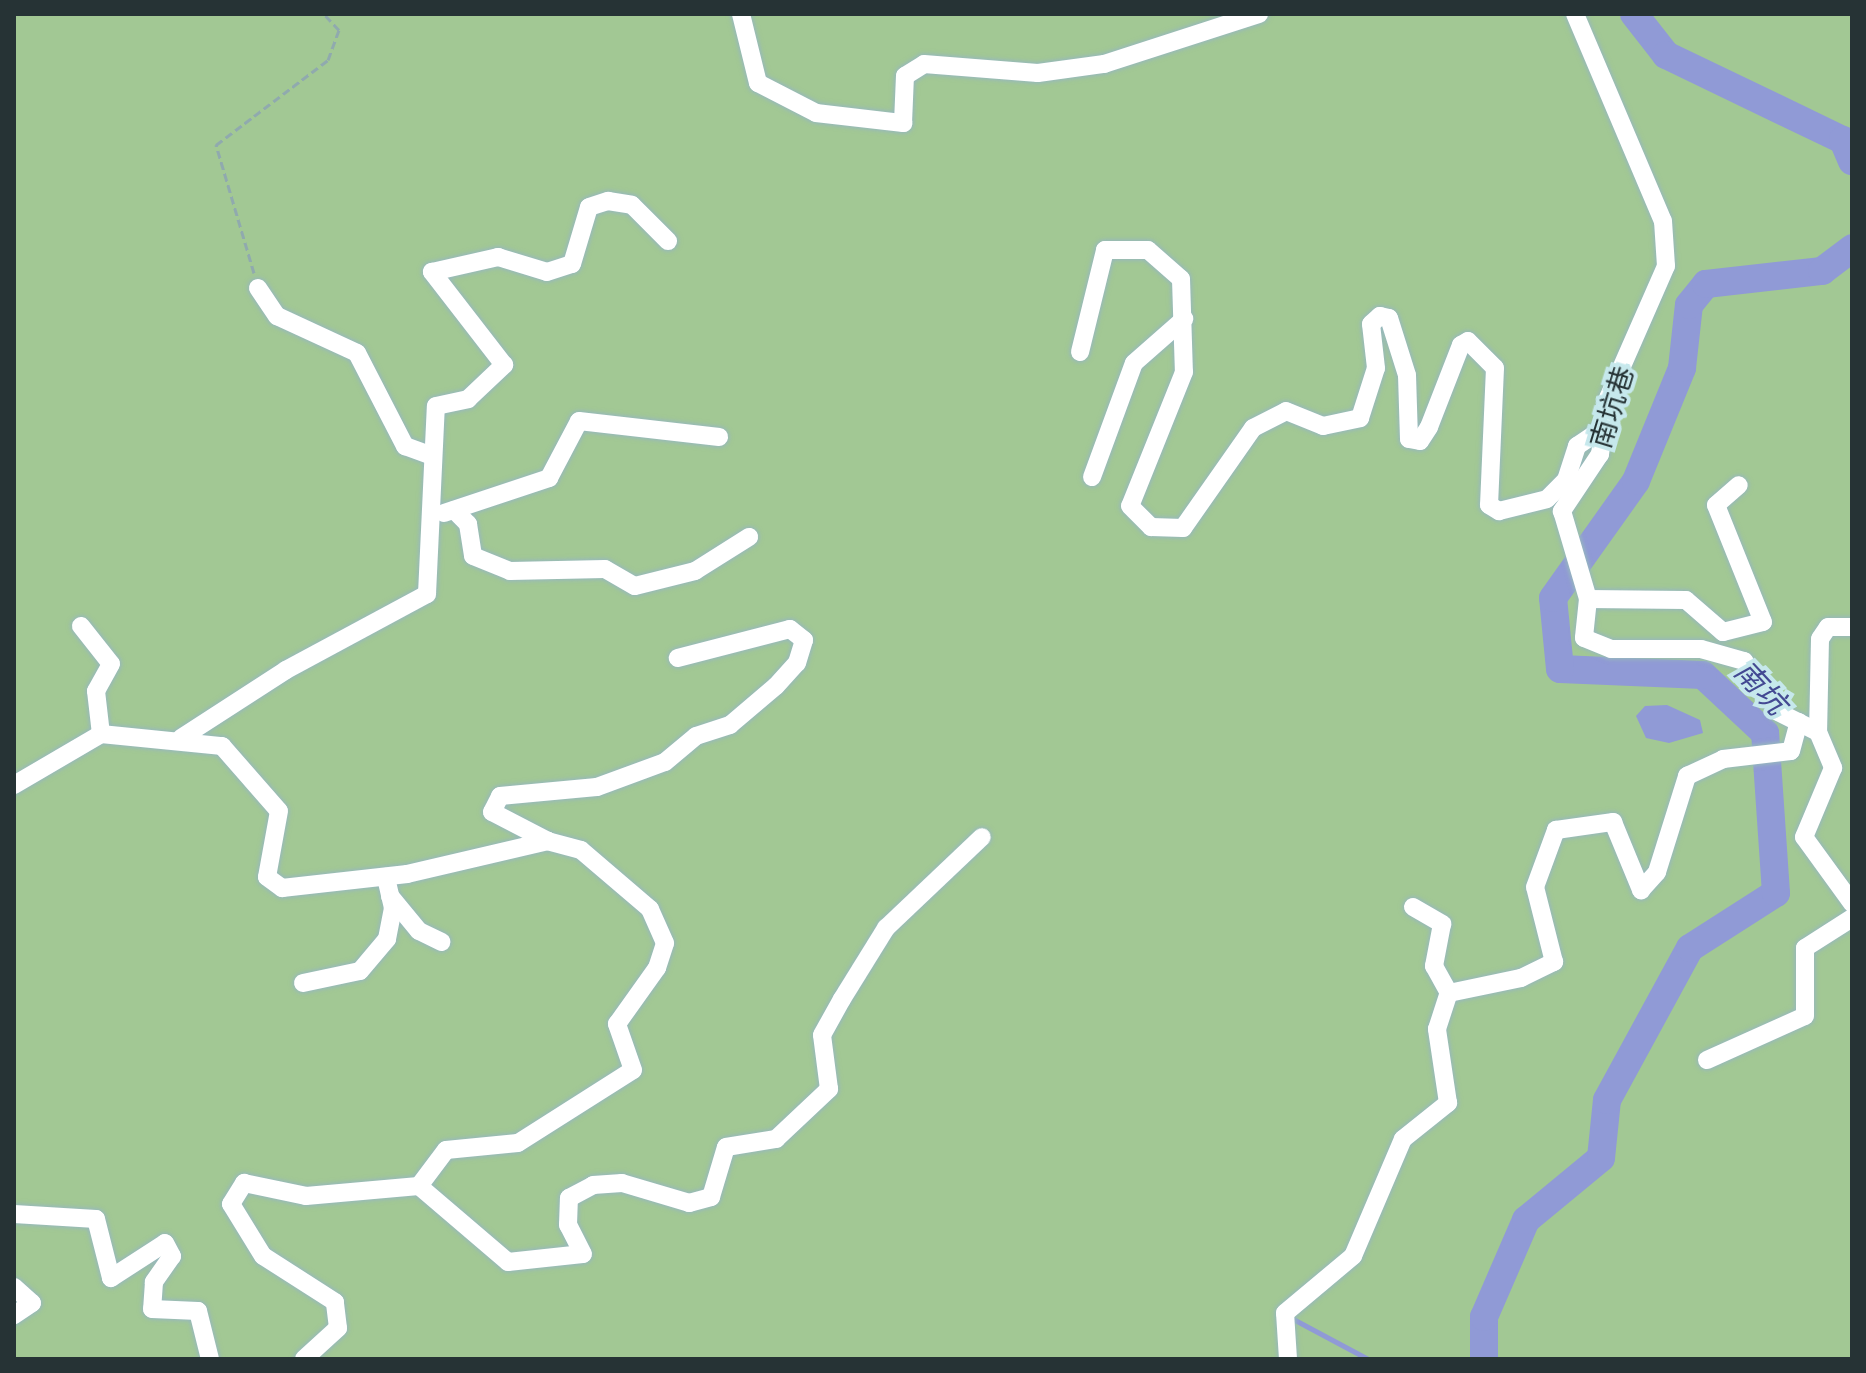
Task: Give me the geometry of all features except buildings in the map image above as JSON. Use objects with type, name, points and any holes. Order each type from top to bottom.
[{"type":"street","points":[[741,14],[758,83],[816,113],[903,123],[905,76],[924,64],[1038,73],[1091,66],[1259,14]]},
{"type":"street","name":"南坑巷","points":[[1575,14],[1663,221],[1666,266],[1602,429],[1600,454],[1562,511],[1588,599],[1584,638],[1611,649],[1701,649],[1744,661],[1778,712],[1818,732]]},
{"type":"street","points":[[181,738],[286,670],[427,594],[430,455],[436,406],[468,399],[504,365],[432,272],[498,257],[547,272],[572,264],[589,207],[608,201],[632,205],[668,241]]},
{"type":"street","points":[[1080,352],[1105,250],[1148,250],[1181,279],[1184,372],[1130,506],[1151,527],[1183,528],[1253,428],[1286,411],[1323,426],[1360,418],[1376,368],[1371,324],[1380,316],[1389,318],[1407,375],[1409,439],[1420,441],[1429,427],[1461,345],[1468,341],[1495,368],[1489,505],[1499,511],[1547,499],[1566,480],[1577,446],[1602,429]]},
{"type":"street","points":[[258,288],[277,316],[357,353],[405,446],[430,455]]},
{"type":"street","points":[[1092,477],[1134,363],[1184,319]]},
{"type":"street","points":[[428,519],[549,478],[579,421],[719,437]]},
{"type":"street","points":[[1588,599],[1686,600],[1723,632],[1763,622],[1716,505],[1739,485]]},
{"type":"street","points":[[454,510],[468,524],[473,556],[510,571],[605,569],[635,586],[695,571],[749,537]]},
{"type":"street","points":[[81,626],[111,664],[96,691],[101,734]]},
{"type":"street","points":[[1852,627],[1828,627],[1820,639],[1818,732],[1833,768],[1804,837],[1852,903]]},
{"type":"street","points":[[419,1186],[446,1150],[518,1143],[633,1070],[617,1024],[657,968],[665,943],[650,909],[581,850],[548,841],[492,812],[500,796],[597,787],[665,762],[696,736],[730,725],[776,686],[797,663],[804,640],[790,629],[678,658]]},
{"type":"street","points":[[1449,993],[1521,978],[1554,962],[1535,887],[1556,830],[1613,822],[1641,890],[1657,872],[1687,776],[1723,759],[1791,751],[1799,722]]},
{"type":"street","points":[[14,785],[101,734],[181,738],[222,746],[279,811],[267,877],[282,888],[386,877],[548,841]]},
{"type":"street","points":[[304,1359],[338,1328],[335,1302],[263,1256],[231,1204],[244,1183],[306,1196],[419,1186],[508,1262],[583,1254],[568,1225],[569,1198],[593,1185],[622,1183],[689,1203],[711,1197],[726,1147],[776,1139],[829,1089],[822,1035],[842,999],[886,928],[982,837]]},
{"type":"street","points":[[303,983],[360,971],[387,939],[390,896],[386,877]]},
{"type":"street","points":[[390,896],[419,931],[442,942]]},
{"type":"street","points":[[1288,1359],[1285,1313],[1353,1256],[1403,1139],[1448,1103],[1437,1029],[1449,993],[1434,966],[1442,924],[1413,907]]},
{"type":"street","points":[[1707,1060],[1805,1016],[1805,948],[1852,918]]},
{"type":"street","points":[[14,1214],[96,1219],[111,1278],[165,1243],[172,1256],[154,1282],[152,1309],[198,1311],[210,1359]]},
{"type":"street","points":[[14,1287],[32,1303],[14,1315]]},
{"type":"path","points":[[258,288],[216,145],[328,60],[339,30],[324,14]]},
{"type":"green space","points":[[14,14],[1852,14],[1852,1359],[14,1359]]},
{"type":"water","points":[[1667,705],[1700,720],[1703,733],[1669,743],[1646,738],[1636,716],[1645,706]]},
{"type":"waterway","name":"南坑","points":[[1634,14],[1666,55],[1843,140],[1852,161]]},
{"type":"waterway","name":"南坑","points":[[1484,1359],[1484,1317],[1526,1220],[1601,1158],[1607,1100],[1690,948],[1776,893],[1765,733],[1703,675],[1560,669],[1553,598],[1636,481],[1682,368],[1689,305],[1706,284],[1822,271],[1852,248]]},
{"type":"waterway","points":[[1293,1319],[1368,1359]]},
{"type":"waterway","points":[[1470,1359],[1484,1356]]}]
